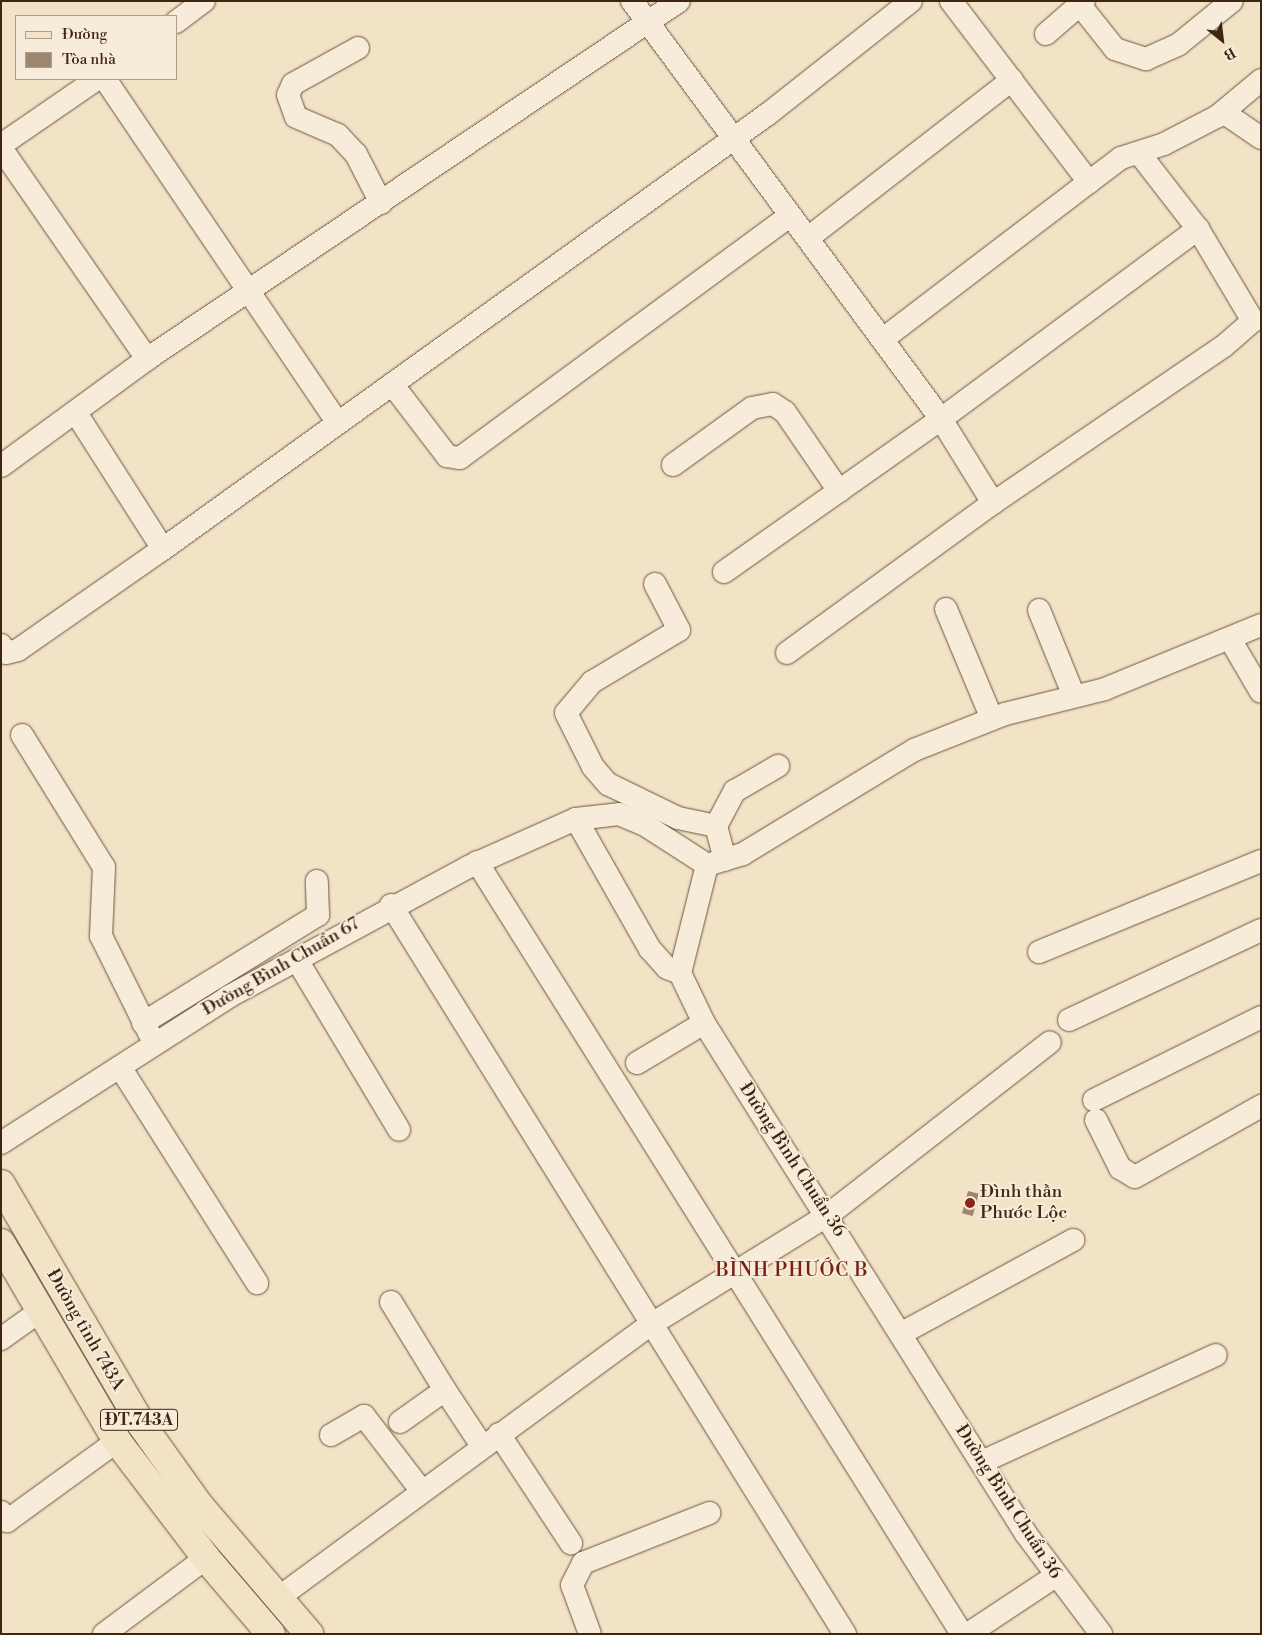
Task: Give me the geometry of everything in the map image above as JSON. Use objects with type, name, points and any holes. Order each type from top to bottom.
[{"type":"main road","name":"Đường tỉnh 743A","points":[[1,1184],[141,1424],[199,1505],[309,1634]]},
{"type":"main road","name":"Đường tỉnh 743A","points":[[1,1243],[117,1441],[206,1558],[271,1634]]},
{"type":"street","points":[[178,20],[204,1]]},
{"type":"street","points":[[632,1],[883,339],[941,420],[993,503]]},
{"type":"street","points":[[1,466],[76,413],[147,359],[679,1]]},
{"type":"street","points":[[1,645],[6,653],[18,650],[163,548],[734,138],[911,1]]},
{"type":"street","points":[[951,1],[1089,182]]},
{"type":"street","points":[[1046,34],[1082,3],[1115,49],[1146,59],[1179,44],[1232,1]]},
{"type":"street","points":[[358,48],[294,84],[288,95],[296,118],[338,135],[356,154],[381,203]]},
{"type":"street","points":[[96,80],[1,147],[147,359]]},
{"type":"street","points":[[106,80],[247,292],[337,422]]},
{"type":"street","points":[[808,238],[1012,80]]},
{"type":"street","points":[[883,339],[1110,164],[1139,153],[1223,112],[1261,80]]},
{"type":"street","points":[[1223,112],[1261,138]]},
{"type":"street","points":[[787,653],[993,503],[1179,378],[1257,321],[1198,229],[1139,153]]},
{"type":"street","points":[[392,384],[447,456],[460,458],[790,216]]},
{"type":"street","points":[[724,572],[941,420],[1198,229]]},
{"type":"street","points":[[673,464],[752,408],[773,404],[785,412],[839,492]]},
{"type":"street","points":[[76,413],[163,548]]},
{"type":"street","points":[[655,584],[679,630],[592,682],[566,713],[593,767],[608,784],[678,818],[716,826]]},
{"type":"street","points":[[946,609],[992,719]]},
{"type":"street","points":[[1039,610],[1074,696]]},
{"type":"street","points":[[778,766],[734,791],[716,826],[716,862],[680,973],[667,968],[650,949],[576,819],[619,814],[716,862],[743,854],[914,750],[992,719],[1105,689],[1261,625]]},
{"type":"street","points":[[1230,639],[1261,692]]},
{"type":"street","points":[[22,735],[104,867],[101,936],[154,1044]]},
{"type":"street","name":"Đường Bình Chuẩn 67","points":[[1,1143],[154,1044],[391,905],[477,862],[576,819]]},
{"type":"street","points":[[1039,952],[1261,861]]},
{"type":"street","points":[[477,862],[962,1634]]},
{"type":"street","points":[[143,1023],[318,915],[317,881]]},
{"type":"street","points":[[391,905],[650,1325],[845,1634]]},
{"type":"street","points":[[1069,1020],[1261,930]]},
{"type":"street","points":[[297,960],[399,1130]]},
{"type":"street","name":"Đường Bình Chuẩn 36","points":[[680,973],[704,1023],[828,1215],[1054,1577],[1101,1634]]},
{"type":"street","points":[[1261,1017],[1095,1110],[1120,1168],[1134,1177],[1261,1106]]},
{"type":"street","points":[[637,1063],[704,1023]]},
{"type":"street","points":[[278,1598],[421,1490],[650,1325],[828,1215],[1050,1042]]},
{"type":"street","points":[[120,1067],[257,1283]]},
{"type":"street","points":[[902,1333],[1073,1240]]},
{"type":"street","points":[[390,1302],[445,1390],[491,1440],[571,1543]]},
{"type":"street","points":[[1,1339],[40,1311]]},
{"type":"street","points":[[982,1462],[1216,1355]]},
{"type":"street","points":[[400,1422],[445,1390]]},
{"type":"street","points":[[331,1435],[364,1416],[421,1490]]},
{"type":"street","points":[[3,1520],[117,1441]]},
{"type":"street","points":[[590,1634],[572,1585],[583,1563],[709,1513]]},
{"type":"street","points":[[104,1634],[206,1558]]},
{"type":"street","points":[[968,1634],[1054,1577]]},
{"type":"building","name":"Đình thần Phước Lộc","points":[[968,1191],[979,1194],[973,1216],[962,1213]]},
{"type":"place","name":"Đình thần Phước Lộc","points":[[970,1203]]},
{"type":"district","name":"BÌNH PHƯỚC B","points":[[792,1271]]}]
